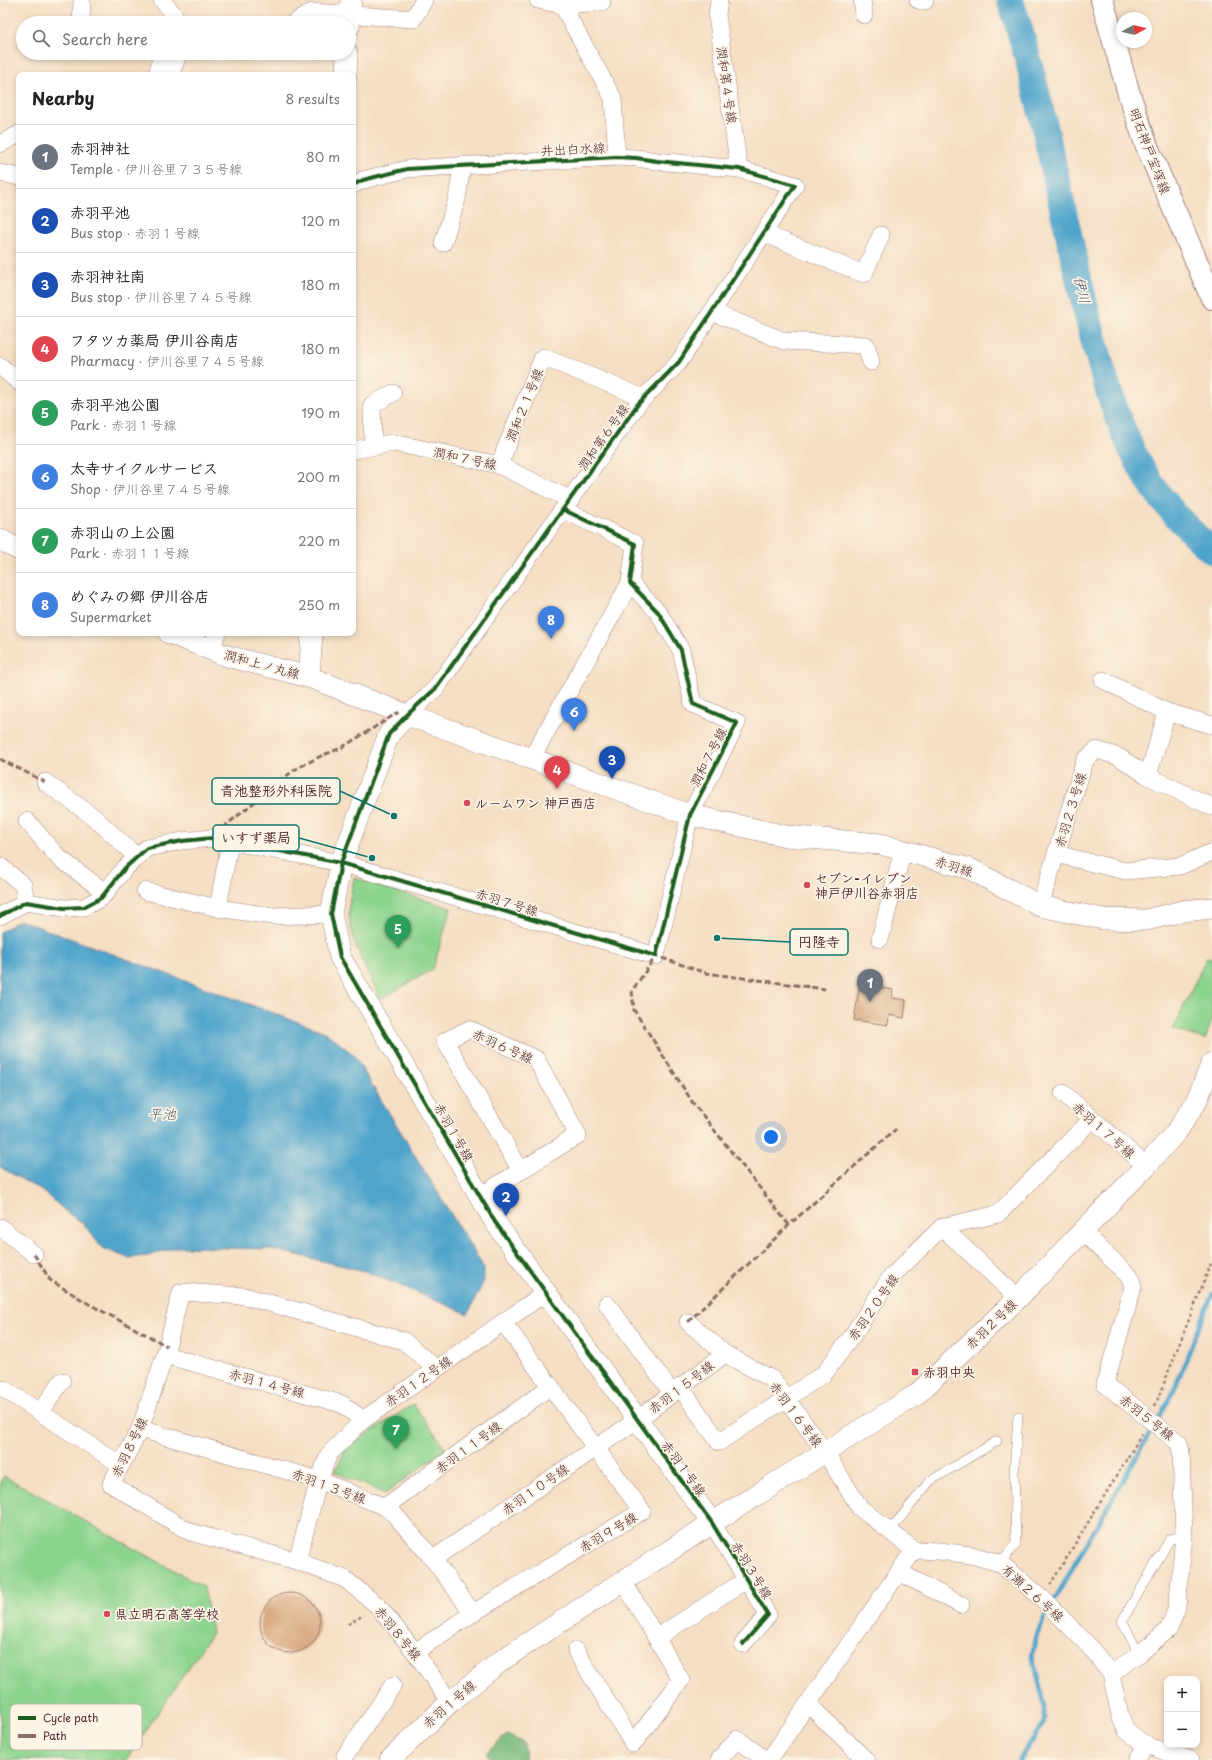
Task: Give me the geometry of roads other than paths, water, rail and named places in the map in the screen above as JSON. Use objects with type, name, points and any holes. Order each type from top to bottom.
[{"type":"main road","name":"明石神戸宝塚線","points":[[1102,0],[1129,94],[1146,144],[1212,298]]},
{"type":"street","points":[[81,16],[82,0]]},
{"type":"street","points":[[162,0],[175,16]]},
{"type":"street","points":[[305,16],[312,12],[413,19],[424,0]]},
{"type":"street","points":[[538,0],[562,2],[602,2]]},
{"type":"street","name":"潤和第４号線","points":[[719,0],[718,15],[739,169]]},
{"type":"street","points":[[918,0],[925,2],[925,0]]},
{"type":"street","points":[[562,2],[613,98],[617,157]]},
{"type":"street","points":[[157,72],[160,60]]},
{"type":"street","points":[[171,72],[176,60]]},
{"type":"street","points":[[346,72],[347,60]]},
{"type":"street","points":[[0,144],[16,136]]},
{"type":"street","name":"井出白水線","points":[[356,184],[363,180],[407,169],[462,164],[617,157],[739,169],[795,185]]},
{"type":"street","points":[[443,243],[457,199],[462,164]]},
{"type":"street","points":[[0,173],[16,176]]},
{"type":"street","name":"潤和第６号線","points":[[406,715],[435,689],[638,404],[679,362],[795,185]]},
{"type":"street","points":[[763,233],[864,274],[881,235]]},
{"type":"street","points":[[712,312],[784,341],[866,345],[871,362]]},
{"type":"street","name":"潤和２１号線","points":[[499,464],[543,357],[644,398]]},
{"type":"street","points":[[0,366],[16,379]]},
{"type":"street","points":[[373,446],[372,405],[393,393]]},
{"type":"street","name":"潤和７号線","points":[[356,449],[394,443],[499,464],[635,544],[630,583],[658,612],[681,650],[693,704],[737,723],[690,815]]},
{"type":"street","points":[[0,538],[16,548]]},
{"type":"street","points":[[531,759],[630,583]]},
{"type":"street","name":"潤和上ノ丸線","points":[[186,636],[214,641],[227,656],[309,677],[406,715],[531,759]]},
{"type":"street","points":[[309,677],[312,636]]},
{"type":"street","points":[[1103,680],[1167,712],[1212,725]]},
{"type":"street","points":[[1148,776],[1167,712]]},
{"type":"street","name":"赤羽１号線","points":[[390,1760],[450,1702],[502,1660],[712,1523],[495,1222],[340,957],[331,914],[341,863],[389,734],[406,715]]},
{"type":"street","name":"赤羽２３号線","points":[[1040,906],[1085,760],[1098,750],[1119,756],[1148,776],[1212,807]]},
{"type":"street","name":"赤羽線","points":[[531,759],[690,815],[786,836],[880,844],[903,850],[970,869],[1040,906],[1103,920],[1146,920],[1182,911],[1212,908]]},
{"type":"street","points":[[0,916],[26,902],[64,908],[84,907],[101,898],[124,868],[137,857],[95,818],[45,782]]},
{"type":"street","name":"赤羽７号線","points":[[137,857],[147,848],[182,841],[209,839],[230,841],[341,863],[656,956],[690,815]]},
{"type":"street","points":[[27,821],[58,857],[106,893]]},
{"type":"street","points":[[218,908],[230,841]]},
{"type":"street","points":[[880,939],[903,850]]},
{"type":"street","points":[[1056,854],[1126,871],[1180,866],[1212,852]]},
{"type":"street","points":[[0,866],[23,884],[26,902]]},
{"type":"street","points":[[145,890],[218,908],[272,916],[331,914]]},
{"type":"street","name":"赤羽６号線","points":[[480,1196],[521,1171],[578,1135],[536,1059],[469,1029],[445,1041],[521,1171]]},
{"type":"street","name":"赤羽２号線","points":[[712,1523],[916,1395],[1018,1298],[1146,1166],[1177,1131],[1195,1104],[1212,1063]]},
{"type":"street","name":"赤羽１７号線","points":[[1063,1093],[1146,1166]]},
{"type":"street","name":"赤羽２０号線","points":[[676,1390],[719,1442],[787,1399],[824,1374],[852,1336],[890,1278],[942,1228],[998,1214],[1092,1119]]},
{"type":"street","points":[[0,1227],[34,1254]]},
{"type":"street","points":[[942,1228],[1018,1298]]},
{"type":"street","name":"赤羽５号線","points":[[1083,1232],[1130,1277],[1134,1287],[1105,1384],[1179,1443],[1181,1452],[1184,1536],[1178,1608],[1169,1629],[1139,1654],[1111,1674]]},
{"type":"street","name":"赤羽８号線","points":[[435,1368],[404,1341],[244,1296],[181,1292],[165,1355],[140,1429],[111,1484],[190,1532],[297,1561],[345,1579],[378,1606],[415,1652],[450,1702]]},
{"type":"street","name":"赤羽１２号線","points":[[297,1561],[319,1480],[329,1454],[363,1420],[435,1368],[545,1293]]},
{"type":"street","points":[[607,1304],[676,1390]]},
{"type":"street","name":"赤羽９号線","points":[[415,1652],[473,1614],[642,1511],[504,1322]]},
{"type":"street","name":"赤羽１６号線","points":[[688,1322],[724,1354],[772,1379],[825,1452],[860,1508],[914,1550]]},
{"type":"street","name":"赤羽１５号線","points":[[637,1420],[724,1354]]},
{"type":"street","name":"赤羽１４号線","points":[[165,1355],[342,1404],[363,1420]]},
{"type":"street","points":[[40,1412],[62,1381]]},
{"type":"street","name":"赤羽１１号線","points":[[384,1507],[551,1386]]},
{"type":"street","points":[[4,1389],[121,1464]]},
{"type":"street","name":"赤羽１０号線","points":[[433,1559],[637,1420]]},
{"type":"street","name":"赤羽１３号線","points":[[140,1429],[319,1480],[384,1507],[394,1514],[433,1559],[473,1614]]},
{"type":"street","name":"赤羽３号線","points":[[712,1523],[768,1615],[743,1644]]},
{"type":"street","points":[[719,1760],[737,1739],[768,1760],[914,1550]]},
{"type":"street","name":"有瀬２６号線","points":[[914,1550],[971,1555],[1000,1563],[1043,1599],[1089,1646],[1111,1674],[1120,1715],[1126,1730],[1145,1745],[1191,1760]]},
{"type":"street","points":[[899,1572],[961,1605]]},
{"type":"street","points":[[656,1638],[746,1580]]},
{"type":"street","points":[[576,1651],[633,1744],[681,1680],[623,1581]]},
{"type":"street","points":[[345,1760],[345,1756],[393,1685]]},
{"type":"street","points":[[808,1704],[866,1760]]},
{"type":"street","points":[[1137,1760],[1145,1745]]},
{"type":"lane","points":[[1000,1563],[1016,1544],[1014,1473],[1018,1416]]},
{"type":"lane","points":[[889,1532],[930,1481],[997,1441]]},
{"type":"lane","points":[[1139,1654],[1122,1621],[1170,1539],[1184,1536]]},
{"type":"water","name":"平池","points":[[20,920],[325,1032],[353,1054],[484,1268],[484,1281],[468,1314],[365,1271],[271,1249],[178,1247],[147,1256],[128,1258],[102,1248],[82,1222],[69,1214],[42,1191],[0,1167],[0,932]]},
{"type":"waterway","name":"伊川","points":[[1010,0],[1024,44],[1043,119],[1086,310],[1102,371],[1123,431],[1142,469],[1165,503],[1192,533],[1212,551]]},
{"type":"waterway","points":[[1052,1604],[1172,1395],[1212,1295]]},
{"type":"waterway","points":[[1019,1760],[1044,1722],[1044,1703],[1032,1654],[1037,1634],[1048,1610]]},
{"type":"place","name":"めぐみの郷 伊川谷店","points":[[551,639]]},
{"type":"place","name":"太寺サイクルサービス","points":[[574,731]]},
{"type":"place","name":"赤羽神社南","points":[[612,779]]},
{"type":"place","name":"フタツカ薬局 伊川谷南店","points":[[557,789]]},
{"type":"place","name":"ルームワン 神戸西店","points":[[467,803]]},
{"type":"place","name":"青池整形外科医院","points":[[394,816]]},
{"type":"place","name":"いすず薬局","points":[[372,858]]},
{"type":"place","name":"セブン-イレブン 神戸伊川谷赤羽店","points":[[807,885]]},
{"type":"place","name":"円隆寺","points":[[717,938]]},
{"type":"place","name":"赤羽平池公園","points":[[398,948]]},
{"type":"place","name":"赤羽神社","points":[[870,1002]]},
{"type":"place","name":"赤羽平池","points":[[506,1216]]},
{"type":"place","name":"赤羽中央","points":[[915,1372]]},
{"type":"place","name":"赤羽山の上公園","points":[[396,1449]]},
{"type":"place","name":"県立明石高等学校","points":[[107,1614]]}]
